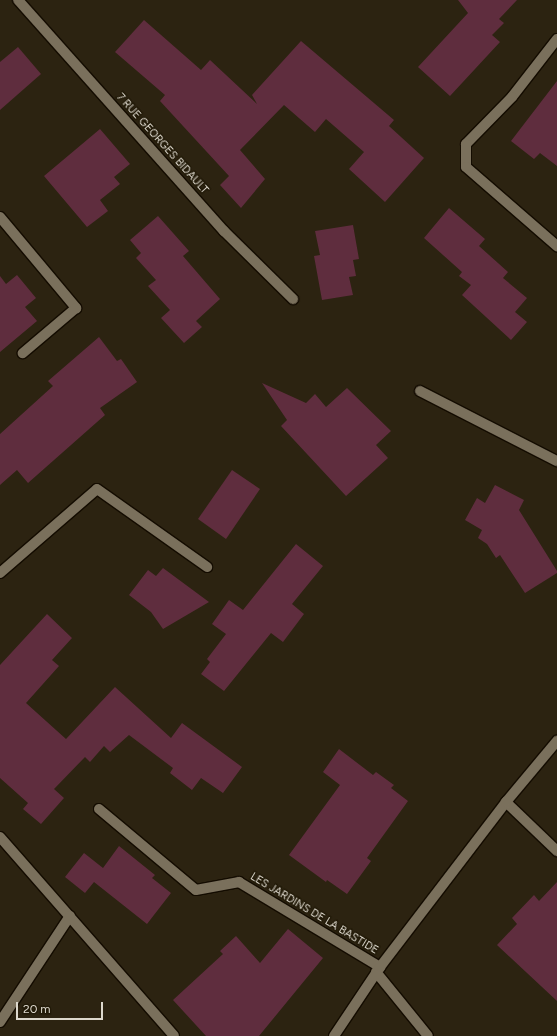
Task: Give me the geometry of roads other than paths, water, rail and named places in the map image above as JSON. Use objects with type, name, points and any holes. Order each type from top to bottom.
[{"type":"street","name":"7 RUE GEORGES BIDAULT","points":[[18,0],[224,231],[293,299]]},
{"type":"street","points":[[557,39],[512,97],[466,144],[466,167],[557,246]]},
{"type":"street","points":[[0,217],[76,308],[23,353]]},
{"type":"street","points":[[420,391],[557,460]]},
{"type":"street","points":[[0,574],[97,489],[207,567]]},
{"type":"street","points":[[334,1036],[378,969],[506,802],[557,741]]},
{"type":"street","points":[[506,802],[557,851]]},
{"type":"street","name":"LES JARDINS DE LA BASTIDE","points":[[99,808],[196,890],[239,882],[378,969]]},
{"type":"street","points":[[0,837],[174,1036]]},
{"type":"street","points":[[0,1022],[70,916]]},
{"type":"street","points":[[378,969],[428,1036]]}]
